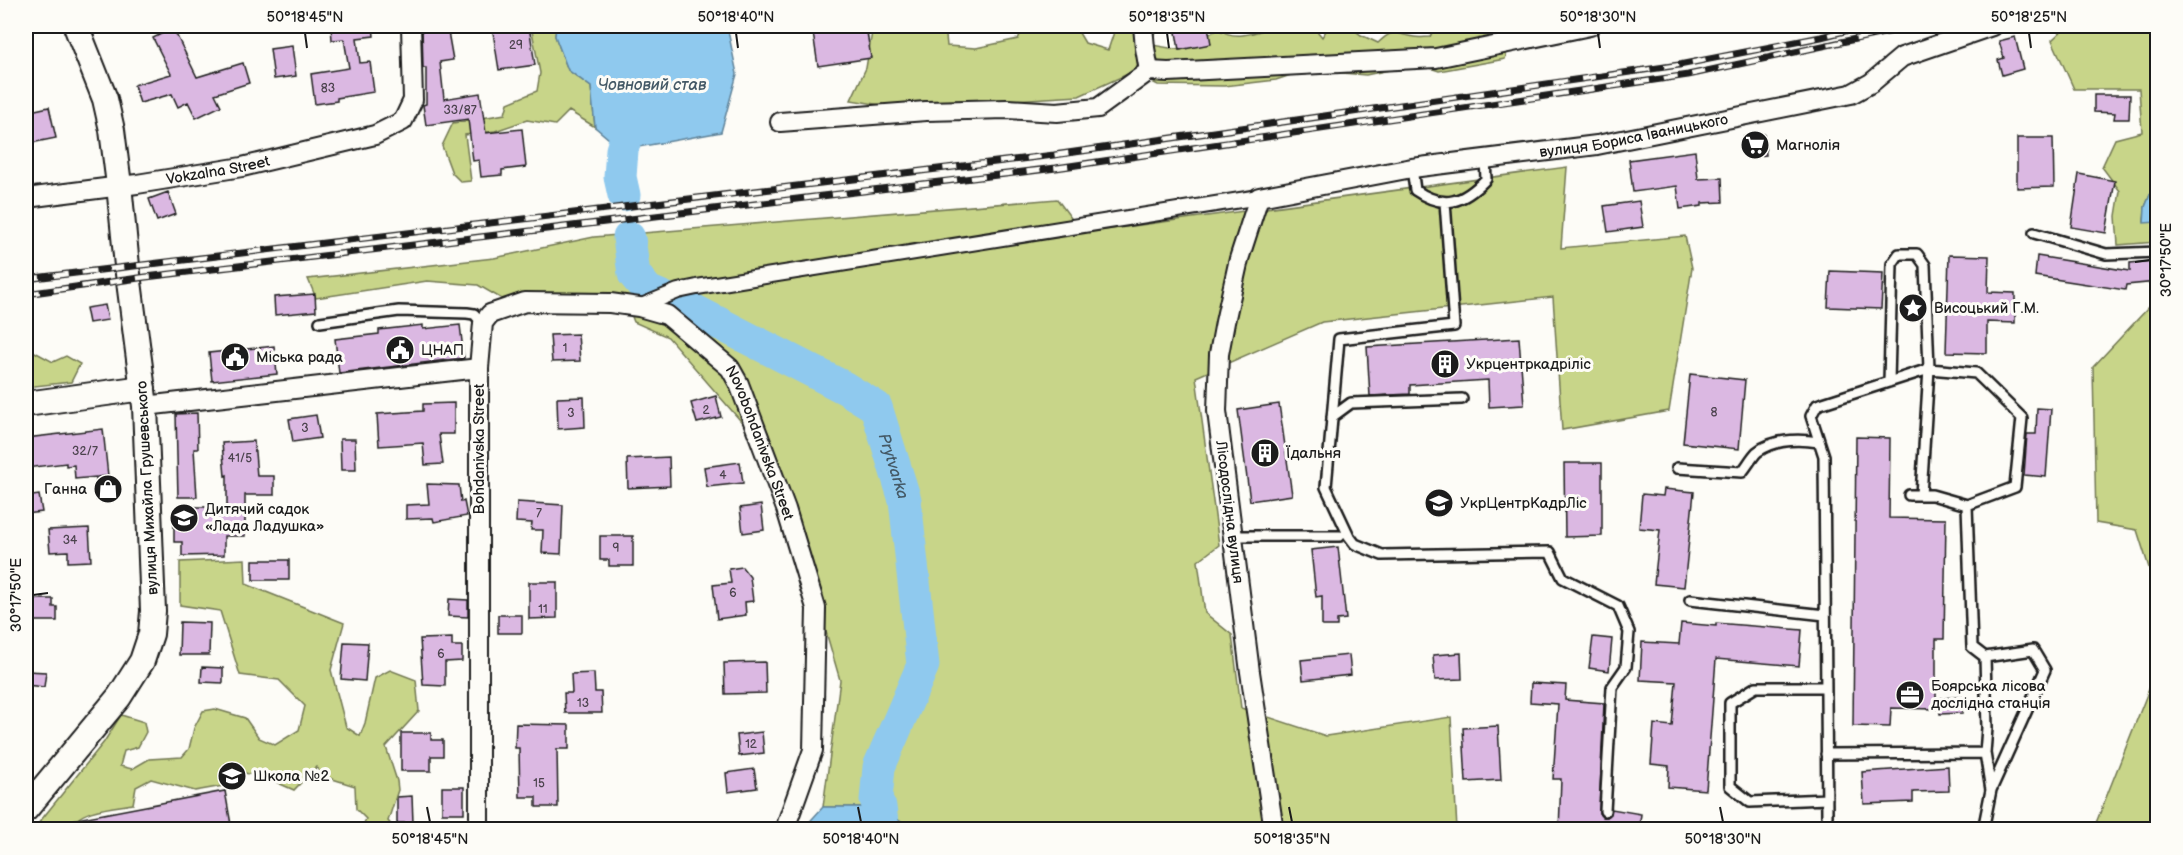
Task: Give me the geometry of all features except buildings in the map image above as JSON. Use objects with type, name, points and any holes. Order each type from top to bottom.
[{"type":"street","name":"вулиця Михайла Грушевського","points":[[26,809],[120,696],[141,661],[151,634],[153,611],[144,397],[112,130],[105,99],[76,26]]},
{"type":"street","name":"Vokzalna Street","points":[[26,198],[137,184],[242,167],[375,135],[403,121],[413,100],[411,26]]},
{"type":"street","points":[[1143,26],[1149,71]]},
{"type":"street","points":[[780,122],[926,111],[1007,109],[1057,112],[1098,108],[1149,71],[1168,72],[1436,58],[1590,26]]},
{"type":"street","name":"вулиця Бориса Іваницького","points":[[1259,197],[1412,168],[1597,145],[1851,94],[1871,83],[1902,57],[1992,26]]},
{"type":"street","points":[[644,305],[678,291],[1259,197]]},
{"type":"street","name":"Лісодослідна вулиця","points":[[1259,197],[1239,259],[1225,322],[1218,363],[1217,411],[1250,672],[1274,830]]},
{"type":"street","name":"Novobohdanivska Street","points":[[483,322],[490,314],[525,302],[644,305],[667,315],[730,368],[743,394],[782,498],[816,608],[813,750],[787,823],[788,830]]},
{"type":"street","points":[[479,368],[483,322]]},
{"type":"street","name":"Bohdanivska Street","points":[[144,397],[479,368],[479,830]]},
{"type":"street","points":[[26,404],[144,397]]},
{"type":"lane","points":[[1412,168],[1415,190],[1430,200],[1450,202],[1470,195],[1486,179],[1485,159]]},
{"type":"lane","points":[[1445,202],[1454,326],[1339,339],[1326,487],[1355,544],[1382,555],[1550,552],[1563,578],[1617,606],[1629,632],[1626,667],[1612,687],[1605,811]]},
{"type":"lane","points":[[2034,233],[2106,254],[2157,252]]},
{"type":"lane","points":[[1889,382],[1892,264],[1899,254],[1917,254],[1925,265],[1929,369],[1921,495]]},
{"type":"lane","points":[[320,322],[399,311],[467,313],[474,314],[483,322]]},
{"type":"lane","points":[[1827,816],[1824,456],[1811,416],[1816,405],[1929,369],[1976,373],[2022,418],[2014,487],[1967,506],[1932,495],[1909,495]]},
{"type":"lane","points":[[1332,417],[1351,403],[1462,399]]},
{"type":"lane","points":[[1677,468],[1742,472],[1758,452],[1778,443],[1800,439],[1819,442]]},
{"type":"lane","points":[[1967,506],[1972,647],[1985,657],[2033,651],[2045,670],[1991,790],[1983,830]]},
{"type":"lane","points":[[1233,536],[1340,536]]},
{"type":"lane","points":[[1690,600],[1825,615]]},
{"type":"lane","points":[[1985,657],[1987,728],[1984,753],[1991,790]]},
{"type":"lane","points":[[1826,687],[1756,687],[1730,703],[1730,786],[1750,802],[1827,799]]},
{"type":"lane","points":[[1826,754],[1984,753]]},
{"type":"green space","points":[[531,26],[556,26],[555,36],[568,70],[591,87],[595,127],[569,111],[555,125],[527,120],[495,131],[465,135],[471,181],[461,182],[452,173],[442,146],[453,123],[505,114],[508,103],[537,91],[540,73]]},
{"type":"green space","points":[[873,26],[945,26],[947,46],[976,48],[1018,39],[1024,26],[1075,26],[1085,43],[1108,50],[1116,26],[1156,26],[1152,45],[1181,50],[1218,29],[1224,33],[1238,35],[1273,26],[1313,26],[1322,37],[1329,26],[1349,26],[1378,43],[1392,33],[1430,37],[1435,26],[1500,26],[1513,33],[1505,59],[1439,71],[1418,64],[1366,75],[1306,70],[1276,80],[1224,86],[1158,85],[1132,72],[1079,96],[893,107],[851,100],[866,68]]},
{"type":"green space","points":[[2073,26],[2157,26],[2157,178],[2145,207],[2144,222],[2157,222],[2157,242],[2118,245],[2116,216],[2120,191],[2102,167],[2115,139],[2142,132],[2139,89],[2074,89],[2052,40],[2065,28]]},
{"type":"green space","points":[[1567,167],[1561,248],[1685,236],[1692,268],[1669,411],[1562,430],[1553,297],[1322,322],[1196,377],[1219,545],[1198,561],[1205,613],[1232,635],[1241,708],[1326,736],[1451,717],[1457,830],[911,830],[880,807],[823,807],[840,680],[768,432],[752,434],[668,337],[634,322],[624,296],[502,299],[478,285],[427,281],[316,298],[308,279],[494,258],[594,237],[1057,199],[1082,233]]},
{"type":"green space","points":[[2151,305],[2158,309],[2157,593],[2137,530],[2096,523],[2093,367]]},
{"type":"green space","points":[[31,350],[53,362],[66,356],[80,364],[71,382],[26,387],[26,351]]},
{"type":"green space","points":[[245,559],[246,584],[344,623],[331,670],[346,727],[360,736],[375,678],[390,670],[416,680],[419,711],[386,747],[398,790],[388,821],[395,829],[361,829],[366,819],[356,809],[355,786],[323,776],[316,767],[294,790],[269,779],[241,772],[223,786],[195,791],[151,779],[136,787],[133,804],[88,813],[74,822],[71,829],[33,830],[104,742],[121,715],[144,722],[146,732],[138,747],[124,751],[120,766],[132,769],[149,759],[182,757],[189,749],[194,728],[203,711],[215,709],[245,718],[259,738],[275,745],[299,730],[305,706],[279,680],[240,675],[220,611],[180,605],[180,562]]},
{"type":"green space","points":[[2157,669],[2157,829],[2094,828]]},
{"type":"water","name":"Човновий став","points":[[556,26],[727,26],[737,74],[721,132],[622,150],[595,127],[591,87],[568,70],[555,36]]},
{"type":"water","points":[[2157,178],[2157,222],[2144,223],[2145,207]]},
{"type":"water","points":[[823,807],[880,807],[911,829],[803,829]]},
{"type":"waterway","name":"Prytvarka","points":[[624,195],[620,177],[622,150],[658,32],[657,26]]},
{"type":"waterway","name":"Prytvarka","points":[[629,238],[634,274],[648,291],[695,311],[845,388],[876,407],[905,500],[923,665],[879,767],[876,800],[880,807],[883,830]]},
{"type":"railway","points":[[26,279],[1054,155],[1679,65],[1821,37],[1864,26]]},
{"type":"railway","points":[[26,294],[146,277],[1056,168],[1688,75],[1916,26]]},
{"type":"place","name":"Магнолія","points":[[1755,145]]},
{"type":"place","name":"Висоцький Г.М.","points":[[1913,308]]},
{"type":"place","name":"ЦНАП","points":[[400,350]]},
{"type":"place","name":"Міська рада","points":[[235,357]]},
{"type":"place","name":"Укрцентркадріліс","points":[[1445,364]]},
{"type":"place","name":"Їдальня","points":[[1265,453]]},
{"type":"place","name":"Ганна","points":[[108,489]]},
{"type":"place","name":"УкрЦентрКадрЛіс","points":[[1439,503]]},
{"type":"place","name":"Дитячий садок «Лада Ладушка»","points":[[184,518]]},
{"type":"place","name":"Боярська лісова дослідна станція","points":[[1910,695]]},
{"type":"place","name":"Школа №2","points":[[232,776]]}]
